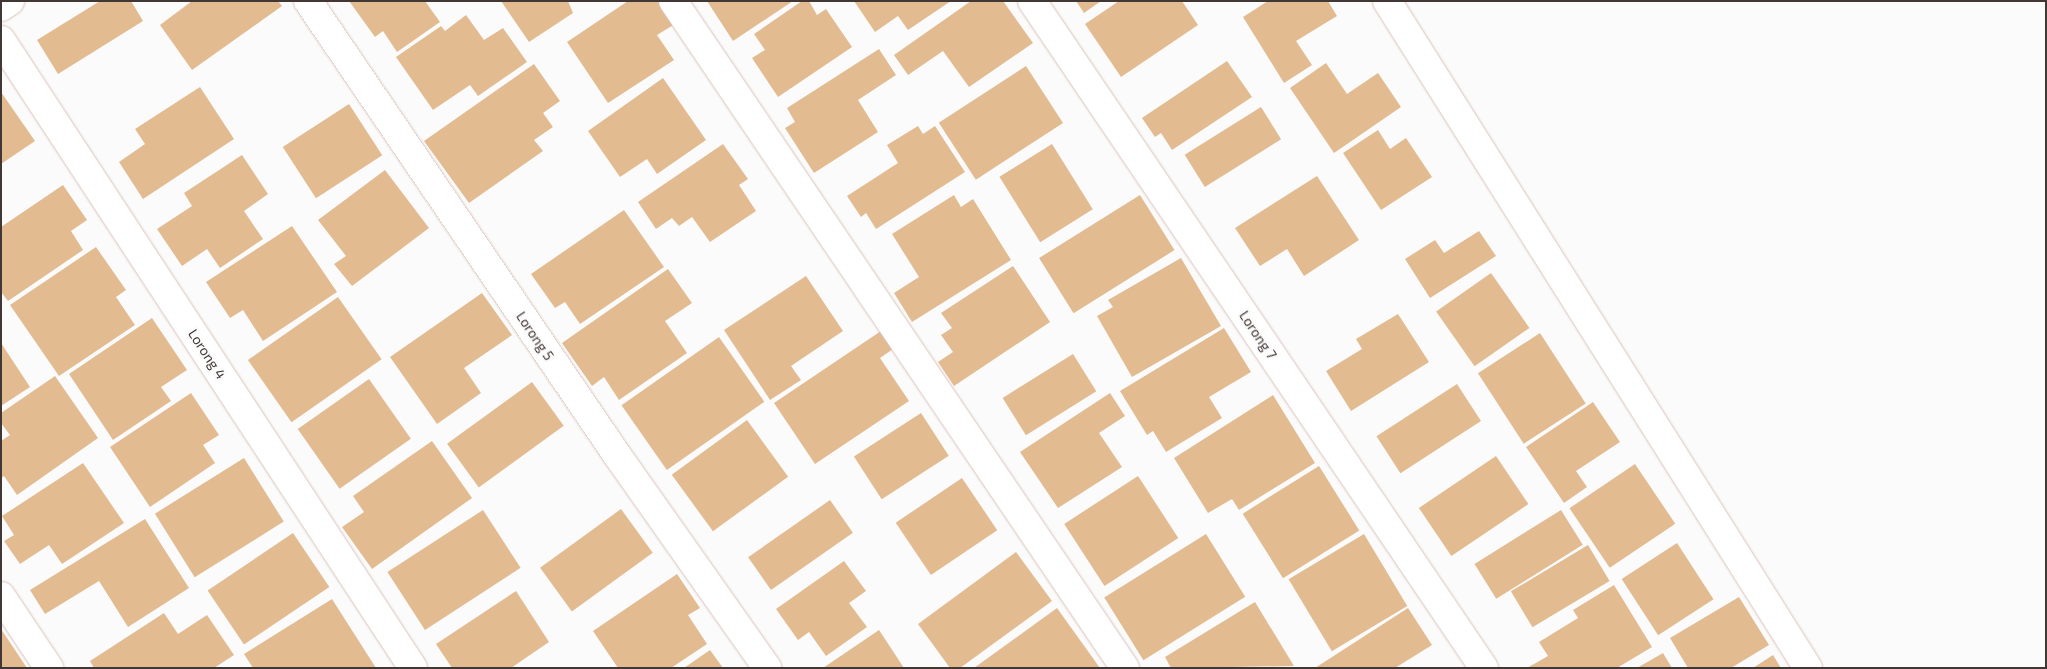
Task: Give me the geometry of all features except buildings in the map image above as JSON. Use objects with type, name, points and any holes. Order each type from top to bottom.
[{"type":"street","points":[[1,7],[10,1]]},
{"type":"street","name":"Lorong 5","points":[[308,1],[611,447],[767,668]]},
{"type":"street","points":[[673,1],[1125,668]]},
{"type":"street","name":"Lorong 7","points":[[1032,1],[1484,668]]},
{"type":"street","points":[[1387,1],[1808,668]]},
{"type":"street","name":"Lorong 4","points":[[1,40],[414,668]]},
{"type":"street","points":[[1,596],[49,668]]}]
